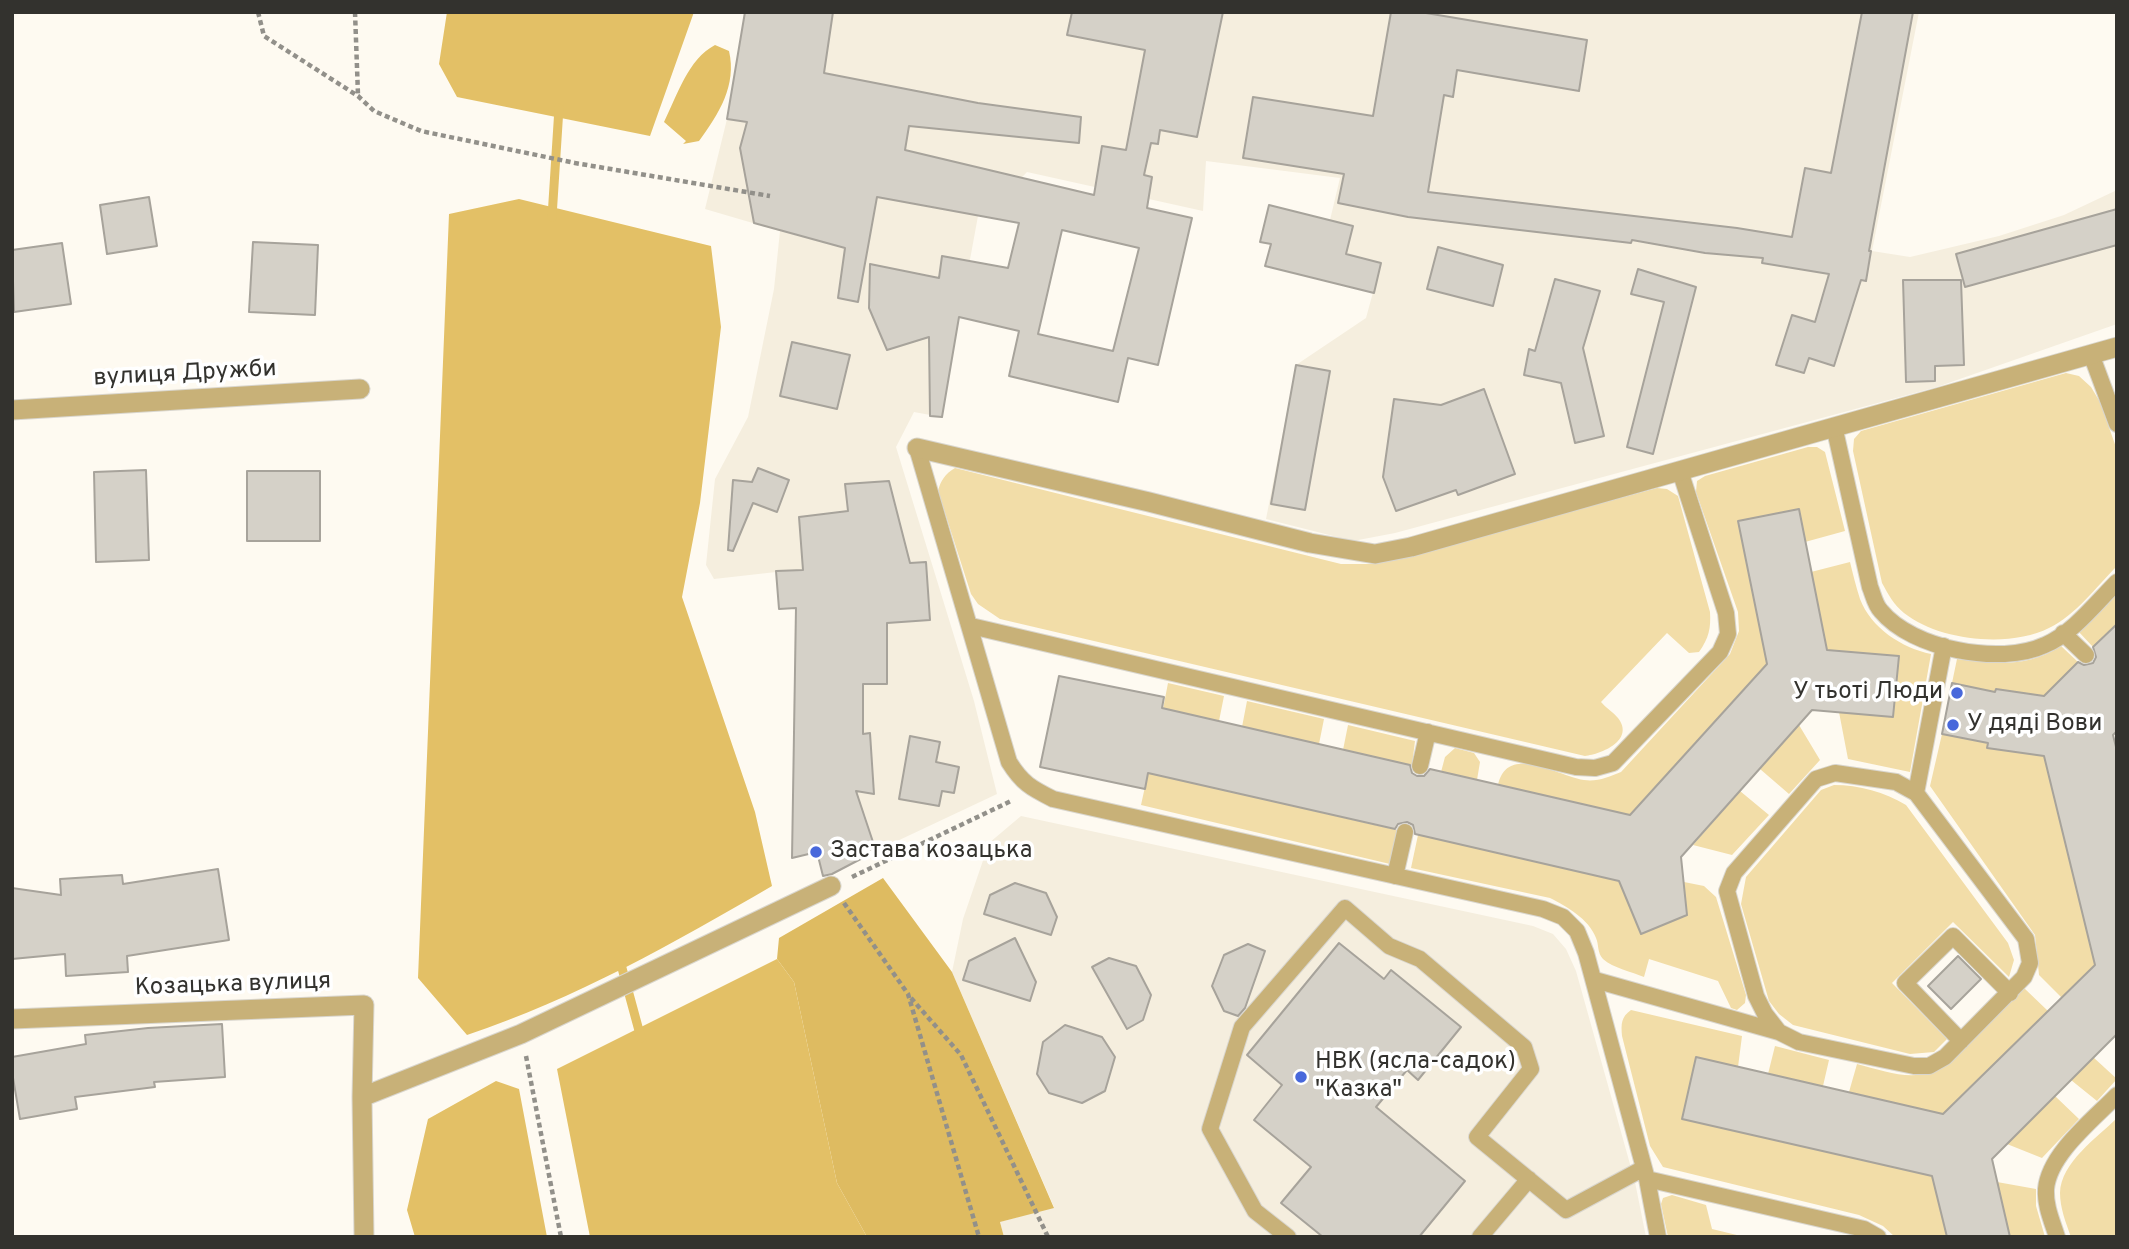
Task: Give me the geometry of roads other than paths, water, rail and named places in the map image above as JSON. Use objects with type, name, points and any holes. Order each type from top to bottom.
[{"type":"street","points":[[918,448],[1310,543],[1375,554],[1411,547],[2117,347]]},
{"type":"street","name":"вулиця Дружби","points":[[12,410],[360,388]]},
{"type":"street","points":[[364,1237],[362,1097],[522,1034],[831,886]]},
{"type":"street","name":"Козацька вулиця","points":[[12,1019],[364,1005],[362,1097]]},
{"type":"lane","points":[[2091,354],[2117,424]]},
{"type":"lane","points":[[1834,426],[1870,587],[1879,609],[1896,626],[1918,639],[1975,653],[2012,653],[2045,646],[2077,622],[2117,582]]},
{"type":"lane","points":[[918,448],[1009,762],[1020,780],[1053,799],[1543,909],[1563,917],[1577,931],[1595,981],[1646,1174],[1658,1237]]},
{"type":"lane","points":[[971,626],[1576,766],[1595,768],[1613,763],[1720,652],[1728,634],[1726,613],[1680,471]]},
{"type":"lane","points":[[2063,633],[2086,655]]},
{"type":"lane","points":[[1916,793],[1944,646]]},
{"type":"lane","points":[[1420,766],[1428,732]]},
{"type":"lane","points":[[1595,981],[1779,1032],[1799,1042],[1914,1066],[1929,1066],[1945,1057],[2024,977],[2030,963],[2026,939],[1916,793],[1896,782],[1835,773],[1816,779],[1734,873],[1727,891],[1756,996],[1765,1014],[1779,1032]]},
{"type":"lane","points":[[1395,876],[1405,832]]},
{"type":"lane","points":[[1287,1237],[1255,1211],[1210,1129],[1242,1027],[1345,908],[1389,946],[1420,959],[1524,1047],[1531,1069],[1477,1137],[1566,1210],[1646,1174],[1864,1229],[1878,1237]]},
{"type":"lane","points":[[1961,1041],[1905,983],[1953,936],[2010,993]]},
{"type":"lane","points":[[2057,1237],[2047,1208],[2049,1172],[2059,1156],[2117,1095]]},
{"type":"lane","points":[[1480,1237],[1529,1179]]},
{"type":"waterway","points":[[552,217],[559,108]]},
{"type":"waterway","points":[[619,957],[641,1038]]},
{"type":"place","name":"У тьоті Люди","points":[[1957,693]]},
{"type":"place","name":"У дяді Вови","points":[[1953,725]]},
{"type":"place","name":"Застава козацька","points":[[816,852]]},
{"type":"place","name":"НВК (ясла-садок) \"Казка\"","points":[[1301,1077]]}]
